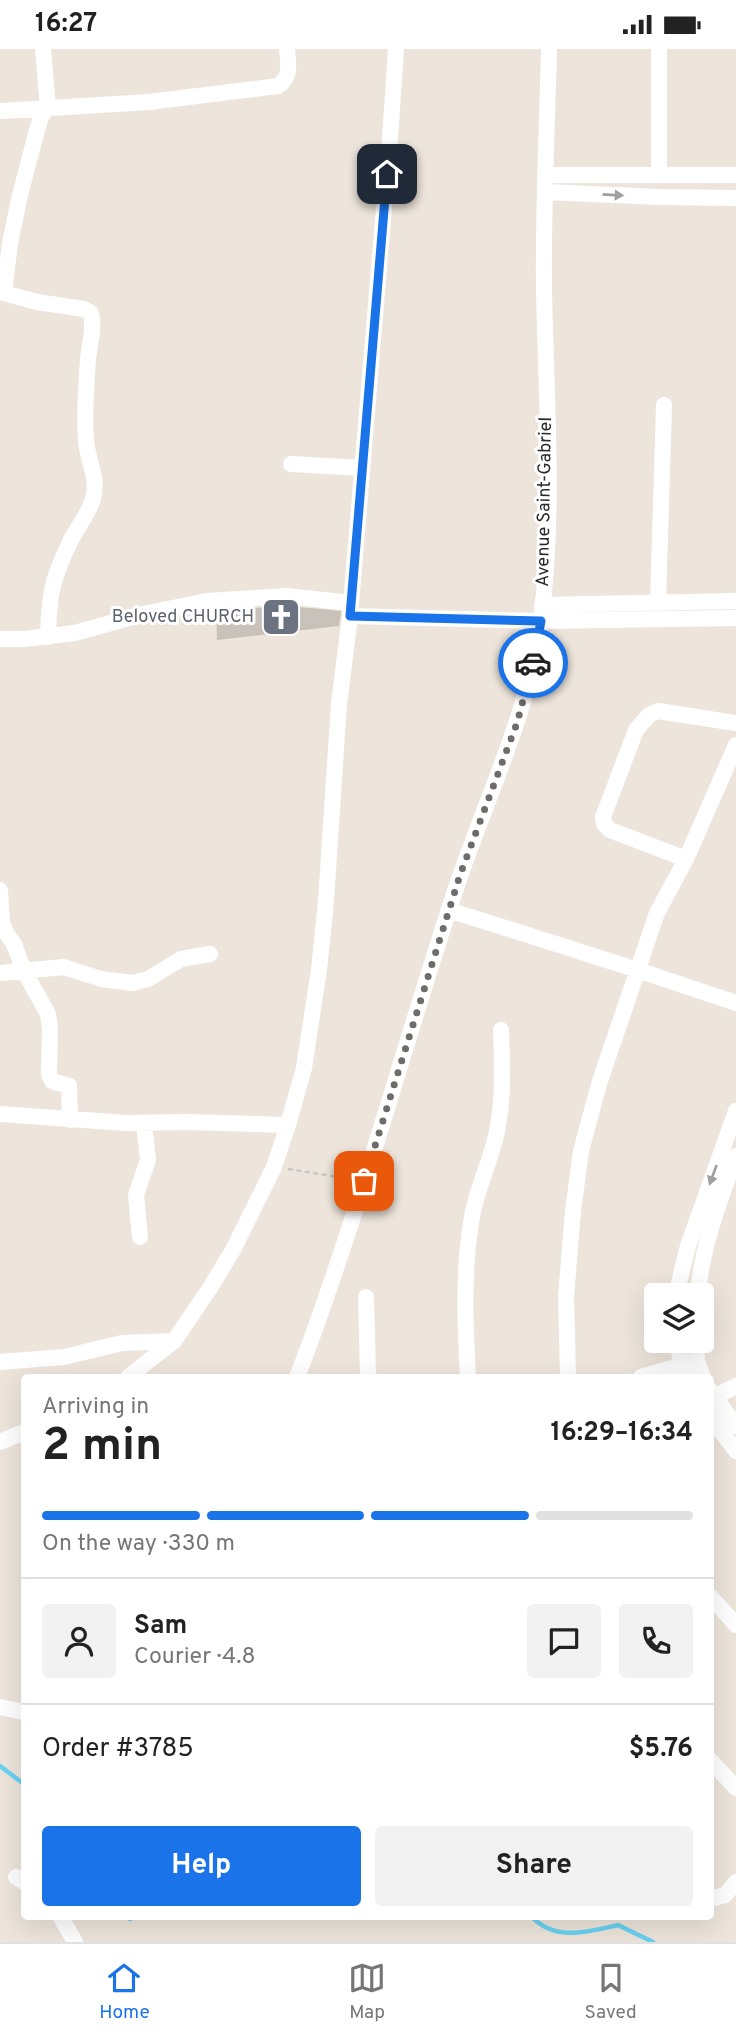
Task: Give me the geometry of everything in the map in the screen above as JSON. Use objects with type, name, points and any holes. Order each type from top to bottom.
[{"type":"street","points":[[43,49],[48,107],[41,117],[20,195],[2,293],[37,302],[84,309],[91,313],[93,320],[88,362],[86,450],[95,480],[95,494],[91,506],[80,522],[55,574],[49,597],[48,637]]},
{"type":"street","points":[[0,111],[149,102],[278,86],[289,73],[287,49]]},
{"type":"street","points":[[132,1374],[174,1341],[233,1250],[274,1167],[304,1068],[326,901],[339,704],[350,610],[396,49]]},
{"type":"street","name":"Avenue Saint-Gabriel","points":[[298,1374],[364,1181],[449,910],[517,723],[542,613],[547,500],[544,286],[550,49]]},
{"type":"street","points":[[659,49],[659,175]]},
{"type":"street","points":[[545,183],[659,175],[736,175]]},
{"type":"street","points":[[545,183],[660,197],[736,198]]},
{"type":"street","points":[[658,603],[664,405]]},
{"type":"street","points":[[291,464],[362,468]]},
{"type":"street","points":[[0,639],[75,633],[143,614],[208,601],[287,596],[350,610],[736,618]]},
{"type":"street","points":[[542,613],[658,603],[736,601]]},
{"type":"street","points":[[686,859],[610,829],[604,824],[603,817],[636,730],[649,715],[658,711],[736,723]]},
{"type":"street","points":[[568,1374],[566,1297],[581,1151],[599,1084],[657,913],[686,859],[736,745]]},
{"type":"street","points":[[0,890],[2,921],[6,933],[48,1014],[49,1074],[52,1081],[69,1086],[70,1120]]},
{"type":"street","points":[[449,910],[638,969],[736,1003]]},
{"type":"street","points":[[0,974],[64,967],[101,979],[132,983],[148,979],[181,959],[210,954]]},
{"type":"street","points":[[468,1374],[466,1306],[471,1221],[497,1131],[502,1092],[501,1030]]},
{"type":"street","points":[[680,1283],[688,1246],[736,1111]]},
{"type":"street","points":[[0,1114],[144,1123],[288,1125]]},
{"type":"street","points":[[140,1237],[136,1195],[148,1160],[144,1123]]},
{"type":"street","points":[[699,1283],[713,1223],[736,1156]]},
{"type":"street","points":[[366,1297],[368,1374]]},
{"type":"street","points":[[0,1362],[64,1357],[122,1343],[174,1341]]},
{"type":"street","points":[[659,1374],[688,1369]]},
{"type":"street","points":[[714,1394],[736,1387]]},
{"type":"street","points":[[714,1398],[736,1426]]},
{"type":"street","points":[[714,1422],[736,1451]]},
{"type":"street","points":[[0,1442],[21,1433]]},
{"type":"street","points":[[714,1600],[736,1625]]},
{"type":"street","points":[[0,1707],[21,1711]]},
{"type":"street","points":[[714,1764],[736,1788]]},
{"type":"street","points":[[714,1898],[725,1895],[736,1882]]},
{"type":"street","points":[[62,1920],[75,1942]]},
{"type":"path","points":[[274,1167],[364,1181]]},
{"type":"building","name":"Beloved CHURCH","points":[[287,607],[340,612],[338,625],[218,639],[217,611]]},
{"type":"waterway","points":[[0,1766],[21,1782]]},
{"type":"waterway","points":[[536,1920],[550,1929],[572,1933],[618,1925],[653,1942]]},
{"type":"way so far","points":[[364,1181],[460,875],[517,723],[533,663]]},
{"type":"place","name":"Beloved CHURCH","points":[[281,617]]},
{"type":"route","points":[[387,174],[350,616],[541,621],[533,663]]}]
